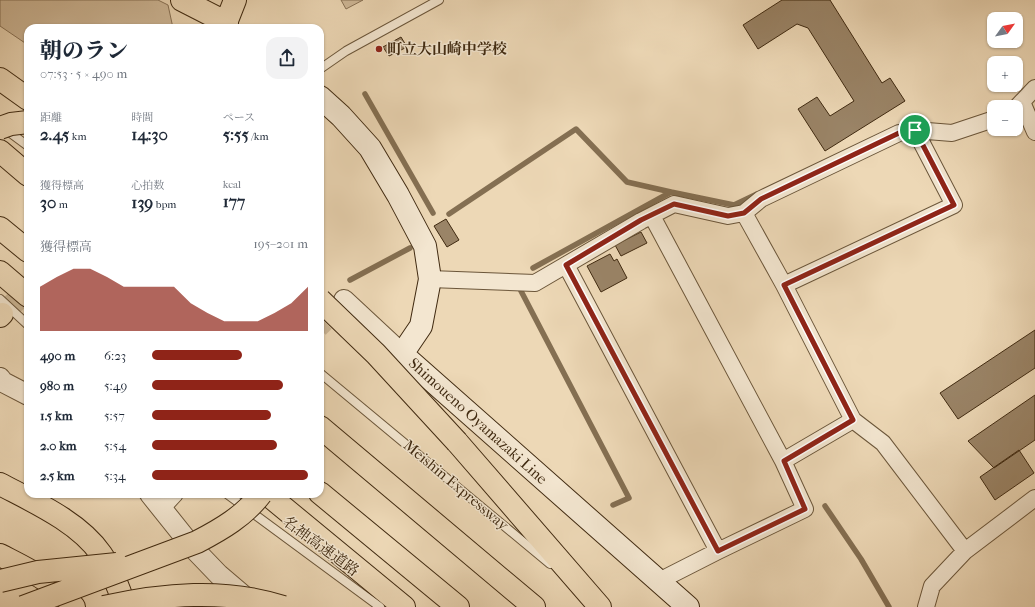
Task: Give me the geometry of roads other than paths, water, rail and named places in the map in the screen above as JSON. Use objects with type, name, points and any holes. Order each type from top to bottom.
[{"type":"main road","points":[[182,0],[224,24]]},
{"type":"main road","points":[[228,24],[234,0]]},
{"type":"main road","points":[[0,79],[24,97]]},
{"type":"main road","name":"Shimoueno Oyamazaki Line","points":[[324,101],[341,116],[370,148],[398,195],[425,246],[430,279],[421,326],[402,354],[688,607]]},
{"type":"main road","points":[[0,126],[24,122]]},
{"type":"main road","points":[[0,151],[24,172]]},
{"type":"main road","points":[[0,165],[24,185]]},
{"type":"main road","points":[[0,228],[24,248]]},
{"type":"main road","points":[[0,272],[24,293]]},
{"type":"main road","points":[[324,304],[376,354],[457,442],[595,602]]},
{"type":"main road","points":[[324,430],[534,607]]},
{"type":"main road","points":[[0,484],[24,497]]},
{"type":"main road","points":[[324,496],[458,607]]},
{"type":"main road","points":[[26,498],[51,511],[78,529],[100,553],[117,583],[125,607]]},
{"type":"main road","points":[[23,607],[171,553],[197,542],[221,530],[242,515],[257,498]]},
{"type":"main road","points":[[272,498],[404,607]]},
{"type":"main road","points":[[0,581],[38,572],[124,564],[171,553]]},
{"type":"main road","points":[[0,555],[50,582],[67,597],[74,607]]},
{"type":"main road","points":[[104,607],[170,595],[205,594],[236,597],[271,603],[283,607]]},
{"type":"street","points":[[1023,101],[1035,88]]},
{"type":"street","points":[[1023,112],[1035,132]]},
{"type":"street","points":[[430,279],[535,283],[641,220],[674,204],[728,216],[744,213],[761,199],[899,133],[915,130],[952,133],[987,120]]},
{"type":"street","points":[[784,285],[954,205],[915,130]]},
{"type":"street","points":[[744,213],[784,285],[853,420],[882,443],[965,551]]},
{"type":"street","points":[[652,216],[784,461],[805,509],[658,581]]},
{"type":"street","points":[[566,265],[718,551]]},
{"type":"street","points":[[326,323],[344,300],[402,354]]},
{"type":"street","points":[[0,378],[4,382],[24,393]]},
{"type":"street","points":[[784,461],[853,420]]},
{"type":"street","points":[[926,607],[932,586],[965,551],[1035,498]]},
{"type":"street","points":[[162,499],[194,549],[219,575],[256,607]]},
{"type":"lane","points":[[324,66],[346,51],[439,0]]},
{"type":"lane","points":[[0,126],[24,143]]},
{"type":"lane","points":[[1,310],[24,323]]},
{"type":"lane","name":"Meishin Expressway","points":[[324,376],[595,602]]},
{"type":"lane","name":"名神高速道路","points":[[232,498],[380,607]]},
{"type":"waterway","points":[[365,94],[433,213]]},
{"type":"waterway","points":[[449,214],[576,129],[627,182],[671,192]]},
{"type":"waterway","points":[[533,268],[671,192],[734,205],[757,194]]},
{"type":"waterway","points":[[350,280],[410,248]]},
{"type":"waterway","points":[[521,291],[629,498],[613,505]]},
{"type":"waterway","points":[[825,506],[861,559],[889,607]]},
{"type":"tunnel","points":[[2,314],[24,294]]},
{"type":"place","name":"町立大山崎中学校","points":[[379,49]]}]
